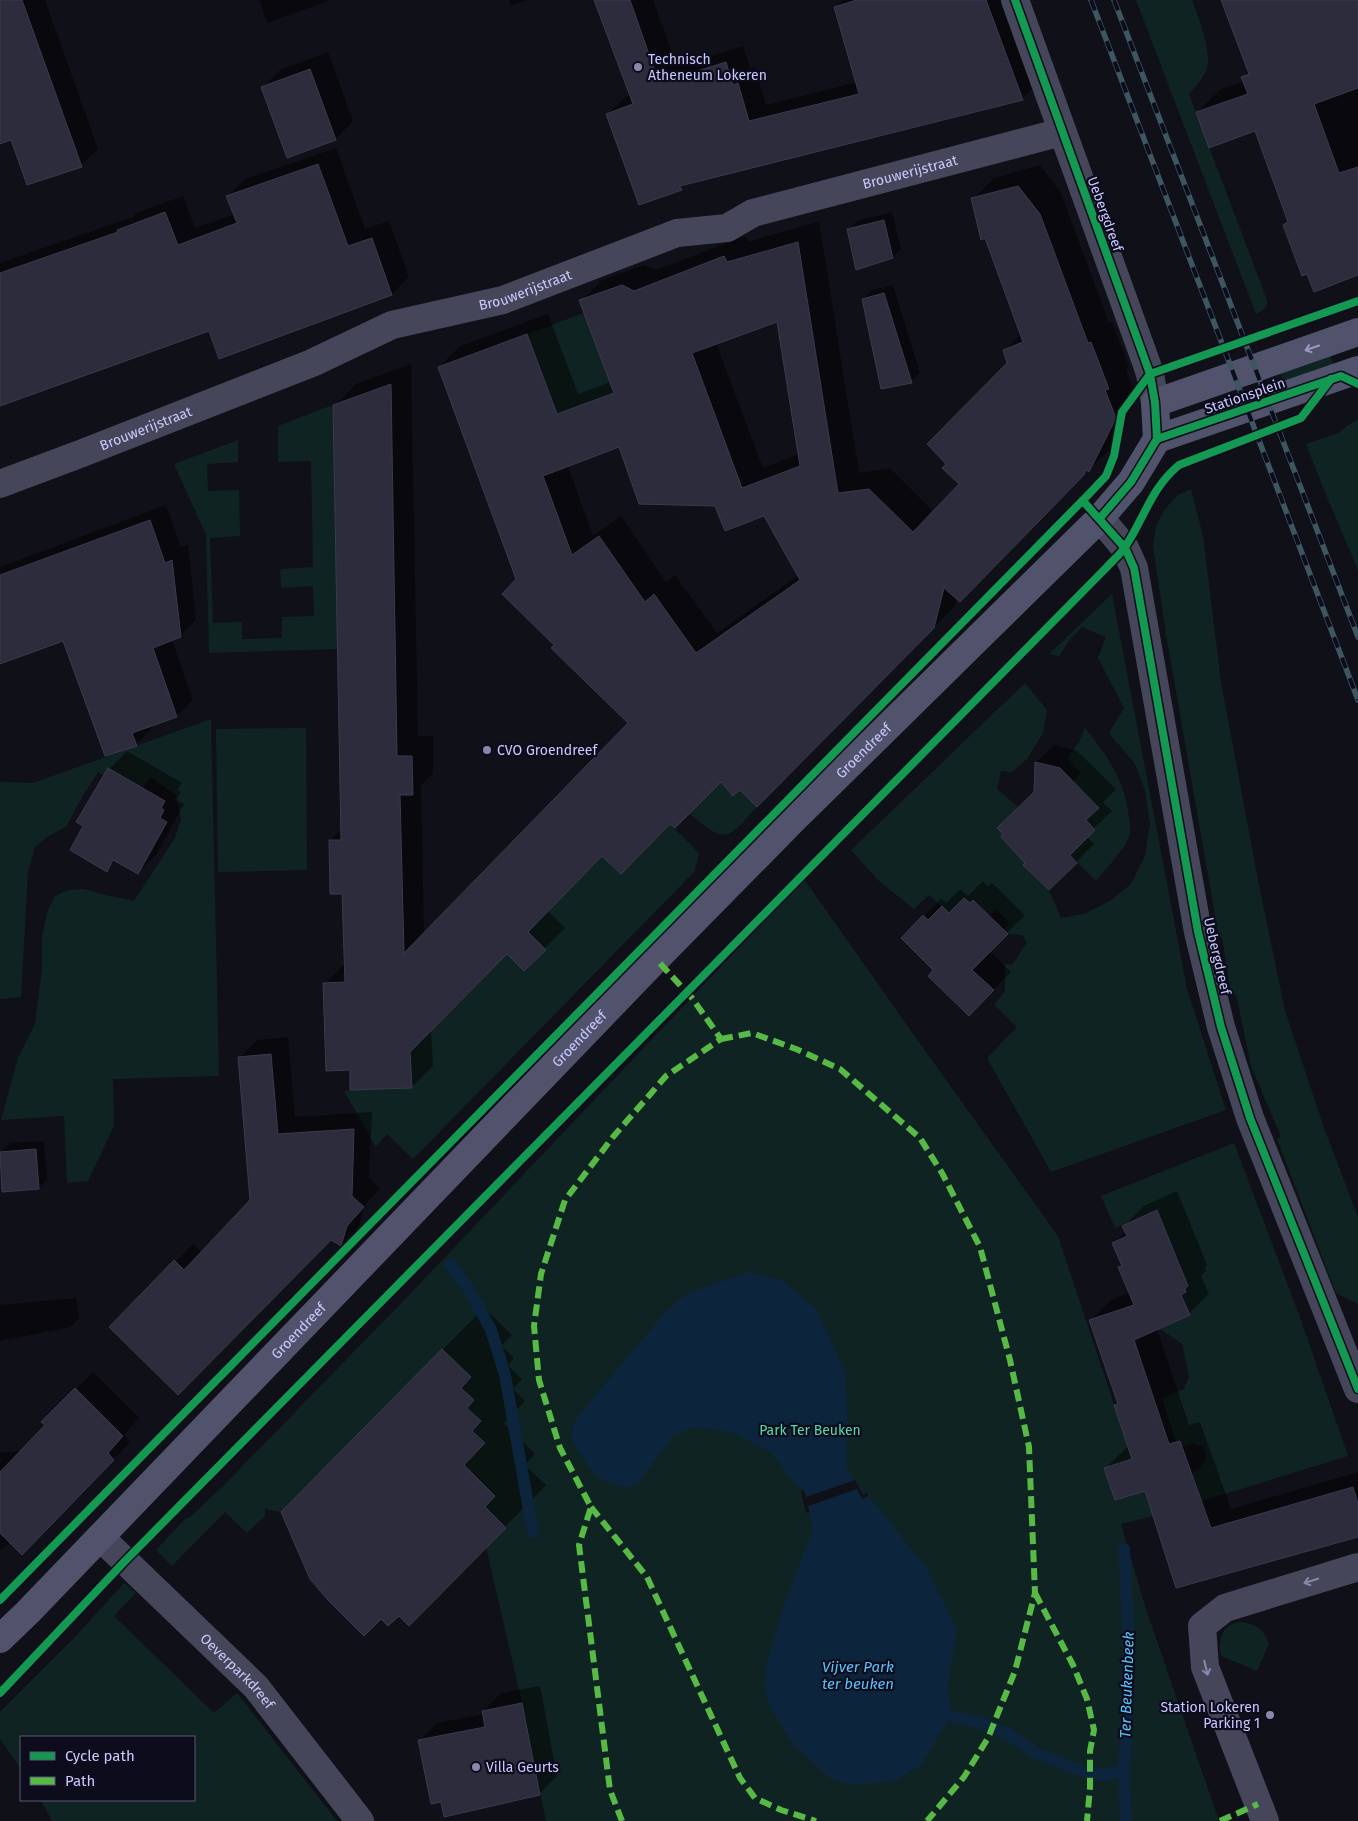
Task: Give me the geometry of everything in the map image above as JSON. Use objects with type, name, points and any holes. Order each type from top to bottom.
[{"type":"street","name":"Uebergdreef","points":[[1015,0],[1148,368],[1155,403],[1157,439]]},
{"type":"street","name":"Brouwerijstraat","points":[[0,484],[312,363],[392,325],[502,300],[677,233],[727,228],[753,213],[1062,132]]},
{"type":"street","name":"Stationsplein","points":[[1155,403],[1358,332]]},
{"type":"street","name":"Stationsplein","points":[[1157,439],[1358,370]]},
{"type":"street","name":"Groendreef","points":[[0,1639],[528,1091],[792,821],[1100,518],[1131,482],[1157,439]]},
{"type":"street","name":"Uebergdreef","points":[[1100,518],[1125,548],[1134,568],[1198,932],[1221,1027],[1250,1118],[1358,1389]]},
{"type":"street","name":"Oeverparkdreef","points":[[100,1537],[256,1687],[360,1821]]},
{"type":"street","points":[[1265,1821],[1205,1667],[1202,1626],[1225,1608],[1358,1567]]},
{"type":"green space","points":[[1136,0],[1192,0],[1204,34],[1208,61],[1204,75],[1189,94],[1267,300],[1266,307],[1256,314]]},
{"type":"green space","points":[[584,313],[614,393],[556,414],[527,334]]},
{"type":"green space","points":[[1330,355],[1335,368],[1285,387],[1280,373]]},
{"type":"green space","points":[[330,406],[331,408],[333,407],[338,649],[209,653],[206,535],[174,464],[238,440],[238,462],[207,464],[208,491],[239,490],[240,536],[210,538],[213,623],[242,622],[242,639],[282,638],[282,617],[314,616],[313,586],[281,588],[280,569],[313,567],[311,461],[278,462],[278,426]]},
{"type":"green space","points":[[1358,419],[1358,570],[1306,444],[1339,433]]},
{"type":"green space","points":[[1191,489],[1203,536],[1221,682],[1285,1011],[1324,1128],[1358,1217],[1358,1304],[1336,1293],[1277,1139],[1281,1137],[1251,1066],[1236,994],[1231,994],[1222,937],[1219,938],[1166,634],[1153,546],[1156,526],[1165,509],[1178,495]]},
{"type":"green space","points":[[1112,594],[1187,989],[1226,1110],[1051,1172],[987,1058],[1017,1027],[994,1005],[1005,991],[1005,964],[1012,965],[1027,942],[1022,935],[1008,934],[1003,930],[1010,923],[996,909],[990,916],[973,900],[955,919],[929,895],[914,909],[879,881],[851,850],[1025,683],[1047,710],[1043,733],[1027,759],[1012,772],[1001,771],[997,789],[1018,807],[997,828],[1003,834],[1001,837],[1011,848],[1028,860],[1023,865],[1049,890],[1061,918],[1084,914],[1110,901],[1131,884],[1145,856],[1150,824],[1145,790],[1135,764],[1109,733],[1124,708],[1098,658],[1106,637],[1082,627],[1071,638],[1059,656],[1049,654]]},
{"type":"green space","points":[[211,719],[219,1076],[113,1079],[114,1126],[88,1181],[67,1183],[64,1116],[1,1120],[18,1058],[35,1024],[42,969],[42,936],[48,910],[55,896],[68,890],[84,889],[134,901],[175,838],[181,819],[176,795],[150,777],[139,795],[98,772],[66,827],[48,836],[35,847],[28,872],[21,997],[0,999],[0,782],[33,783]]},
{"type":"green space","points":[[306,728],[307,870],[218,872],[216,729]]},
{"type":"green space","points":[[1085,728],[1108,759],[1119,780],[1127,804],[1130,825],[1130,835],[1127,842],[1096,881],[1068,853],[1086,820],[1099,808],[1073,781],[1081,773],[1067,759],[1079,742]]},
{"type":"green space","points":[[712,772],[733,796],[740,790],[757,807],[739,826],[726,834],[712,831],[690,814],[703,800],[693,791]]},
{"type":"green space","points":[[652,806],[697,851],[699,855],[694,872],[413,1159],[387,1134],[376,1147],[344,1091],[412,1088],[410,1052],[507,954],[524,971],[545,950],[528,932],[602,856],[621,874],[642,852]]},
{"type":"green space","name":"Park Ter Beuken","points":[[804,879],[1058,1236],[1132,1459],[1104,1468],[1115,1500],[1192,1477],[1191,1473],[1199,1469],[1204,1463],[1205,1452],[1203,1447],[1194,1444],[1182,1447],[1176,1442],[1162,1398],[1184,1389],[1189,1376],[1182,1344],[1137,1313],[1153,1307],[1162,1328],[1189,1316],[1181,1295],[1186,1292],[1179,1266],[1181,1265],[1156,1211],[1115,1228],[1101,1196],[1234,1143],[1301,1320],[1348,1456],[1153,1516],[1121,1524],[1146,1609],[1219,1821],[546,1821],[522,1703],[486,1547],[485,1507],[464,1465],[485,1443],[472,1431],[481,1421],[467,1407],[461,1388],[471,1377],[442,1349],[281,1512],[265,1509],[265,1516],[247,1533],[225,1512],[172,1566],[156,1550],[185,1519],[189,1518],[224,1485],[411,1293]]},
{"type":"green space","points":[[124,1583],[136,1593],[114,1616],[214,1713],[237,1693],[337,1821],[52,1821],[42,1801],[195,1801],[195,1736],[20,1736],[20,1768],[0,1739],[0,1712],[76,1636]]},
{"type":"green space","points":[[1239,1622],[1254,1625],[1262,1631],[1269,1644],[1257,1671],[1221,1656],[1220,1644],[1222,1634],[1229,1626]]},
{"type":"water","name":"Vijver Park ter beuken","points":[[749,1272],[782,1281],[816,1308],[845,1372],[848,1426],[846,1465],[862,1498],[868,1496],[925,1565],[957,1630],[948,1683],[951,1716],[921,1765],[894,1781],[853,1785],[831,1779],[793,1745],[771,1709],[764,1688],[767,1662],[781,1614],[813,1528],[804,1490],[795,1484],[772,1453],[734,1433],[700,1427],[690,1428],[672,1437],[639,1483],[627,1487],[609,1483],[595,1476],[571,1437],[575,1420],[668,1309],[688,1293]]},
{"type":"pier","points":[[855,1480],[863,1495],[867,1493],[868,1496],[862,1499],[857,1489],[808,1506],[809,1512],[806,1513],[801,1491],[804,1490],[806,1497]]},
{"type":"building","points":[[0,0],[22,0],[82,167],[27,185],[11,140],[0,144]]},
{"type":"building","points":[[594,0],[630,0],[659,83],[726,62],[733,85],[738,83],[749,121],[859,94],[834,7],[857,0],[986,0],[1023,100],[680,186],[682,190],[639,205],[606,114],[633,104]]},
{"type":"building","points":[[1221,0],[1358,0],[1358,88],[1314,104],[1339,173],[1358,167],[1358,275],[1314,292],[1307,274],[1302,276],[1283,225],[1288,222],[1255,131],[1209,148],[1196,112],[1248,94],[1241,77],[1249,74]]},
{"type":"building","points":[[310,69],[336,140],[287,158],[261,87]]},
{"type":"building","points":[[318,164],[348,246],[372,238],[392,295],[219,359],[209,331],[0,406],[0,273],[118,232],[117,230],[165,212],[178,245],[237,223],[226,196]]},
{"type":"building","points":[[1018,186],[1040,214],[1088,343],[1091,342],[1109,389],[1105,390],[1116,418],[1089,472],[1086,470],[1084,475],[960,602],[944,588],[934,628],[757,807],[740,790],[733,796],[721,782],[675,828],[670,824],[621,874],[602,856],[528,932],[546,950],[524,971],[507,954],[410,1052],[412,1088],[350,1090],[350,1070],[326,1071],[323,983],[345,982],[342,894],[330,894],[329,840],[341,840],[333,405],[391,384],[397,756],[412,756],[413,795],[400,795],[404,953],[628,723],[551,648],[554,645],[502,594],[516,579],[438,367],[527,334],[557,414],[614,393],[579,300],[622,285],[634,291],[724,256],[727,262],[798,242],[838,493],[869,489],[913,532],[959,484],[942,468],[946,464],[927,444],[1007,363],[1003,350],[1023,342],[985,238],[981,240],[971,198]],"holes":[[[777,322],[800,466],[742,488],[692,353]],[[619,447],[639,504],[715,506],[725,531],[764,516],[800,580],[696,653],[654,594],[645,602],[599,536],[572,555],[543,476]]]},
{"type":"building","points":[[884,220],[893,258],[856,270],[847,229]]},
{"type":"building","points":[[884,293],[912,383],[881,389],[862,299]]},
{"type":"building","points":[[150,520],[165,563],[172,560],[181,637],[153,648],[177,717],[132,733],[137,746],[105,756],[63,641],[0,664],[0,575]]},
{"type":"building","points":[[1035,762],[1060,768],[1099,808],[1086,820],[1095,830],[1070,855],[1077,863],[1049,890],[1023,865],[1025,863],[1001,837],[1003,834],[997,828],[1034,792]]},
{"type":"building","points":[[108,768],[165,801],[161,808],[164,810],[160,818],[167,822],[138,874],[113,860],[107,872],[70,850],[83,826],[76,822]]},
{"type":"building","points":[[964,898],[970,903],[973,900],[1008,934],[972,970],[994,990],[969,1016],[928,976],[933,970],[901,938],[923,915],[928,920],[942,906],[949,913]]},
{"type":"building","points":[[271,1054],[278,1134],[354,1129],[352,1196],[364,1207],[347,1226],[341,1246],[331,1240],[178,1395],[109,1327],[174,1260],[184,1270],[250,1200],[238,1057]]},
{"type":"building","points":[[36,1149],[39,1189],[2,1192],[0,1152]]},
{"type":"building","points":[[1157,1210],[1188,1286],[1185,1288],[1186,1292],[1181,1295],[1190,1315],[1134,1340],[1169,1444],[1180,1441],[1211,1528],[1353,1487],[1358,1504],[1358,1537],[1176,1588],[1145,1491],[1115,1500],[1104,1468],[1132,1459],[1114,1405],[1118,1404],[1089,1320],[1134,1305],[1118,1267],[1122,1266],[1112,1243],[1127,1236],[1122,1226]]},
{"type":"building","points":[[442,1349],[471,1377],[461,1388],[474,1400],[467,1408],[481,1421],[472,1431],[485,1443],[464,1465],[495,1496],[485,1507],[506,1528],[409,1626],[399,1616],[388,1626],[381,1619],[364,1636],[310,1579],[281,1512]]},
{"type":"building","points":[[75,1388],[123,1436],[108,1453],[114,1460],[22,1555],[0,1533],[0,1472],[45,1425],[41,1422]]},
{"type":"building","points":[[522,1703],[540,1795],[444,1817],[441,1802],[431,1804],[418,1740],[485,1727],[482,1711]]},
{"type":"waterway","points":[[450,1264],[469,1289],[491,1330],[505,1375],[533,1532]]},
{"type":"waterway","name":"Ter Beukenbeek","points":[[1124,1549],[1128,1624],[1128,1701],[1124,1771],[1126,1820]]},
{"type":"waterway","points":[[951,1716],[981,1723],[1008,1734],[1034,1752],[1074,1768],[1103,1775],[1124,1771]]},
{"type":"railway","points":[[1091,0],[1358,700]]},
{"type":"railway","points":[[1114,0],[1358,637]]},
{"type":"marked path","points":[[622,1821],[610,1790],[579,1545],[591,1507],[560,1448],[539,1380],[534,1326],[541,1274],[565,1200],[613,1137],[666,1076],[721,1039],[692,998],[656,959]]},
{"type":"marked path","points":[[721,1039],[752,1033],[796,1049],[840,1069],[920,1138],[942,1173],[980,1247],[1010,1360],[1029,1447],[1035,1593],[1015,1671],[988,1738],[964,1777],[927,1821]]},
{"type":"marked path","points":[[591,1507],[647,1577],[740,1778],[755,1798],[781,1810],[816,1821]]},
{"type":"marked path","points":[[1035,1593],[1073,1665],[1087,1699],[1094,1730],[1090,1751],[1090,1788],[1087,1821]]},
{"type":"marked path","points":[[1220,1821],[1258,1804]]},
{"type":"cycle path","points":[[1015,0],[1150,374],[1155,403],[1157,439]]},
{"type":"cycle path","points":[[0,1600],[1106,476],[1114,456],[1122,412],[1150,374],[1358,301]]},
{"type":"cycle path","points":[[1157,439],[1341,376],[1358,384]]},
{"type":"cycle path","points":[[0,1693],[125,1561],[1123,550],[1161,484],[1169,474],[1179,465],[1301,418],[1331,379]]},
{"type":"cycle path","points":[[1100,518],[1131,482],[1157,439]]},
{"type":"cycle path","points":[[1083,501],[1125,548],[1134,568],[1198,932],[1221,1027],[1250,1118],[1358,1389]]},
{"type":"place","name":"Technisch Atheneum Lokeren","points":[[638,67]]},
{"type":"place","name":"CVO Groendreef","points":[[487,750]]},
{"type":"place","name":"Station Lokeren Parking 1","points":[[1270,1715]]},
{"type":"place","name":"Villa Geurts","points":[[476,1767]]}]
